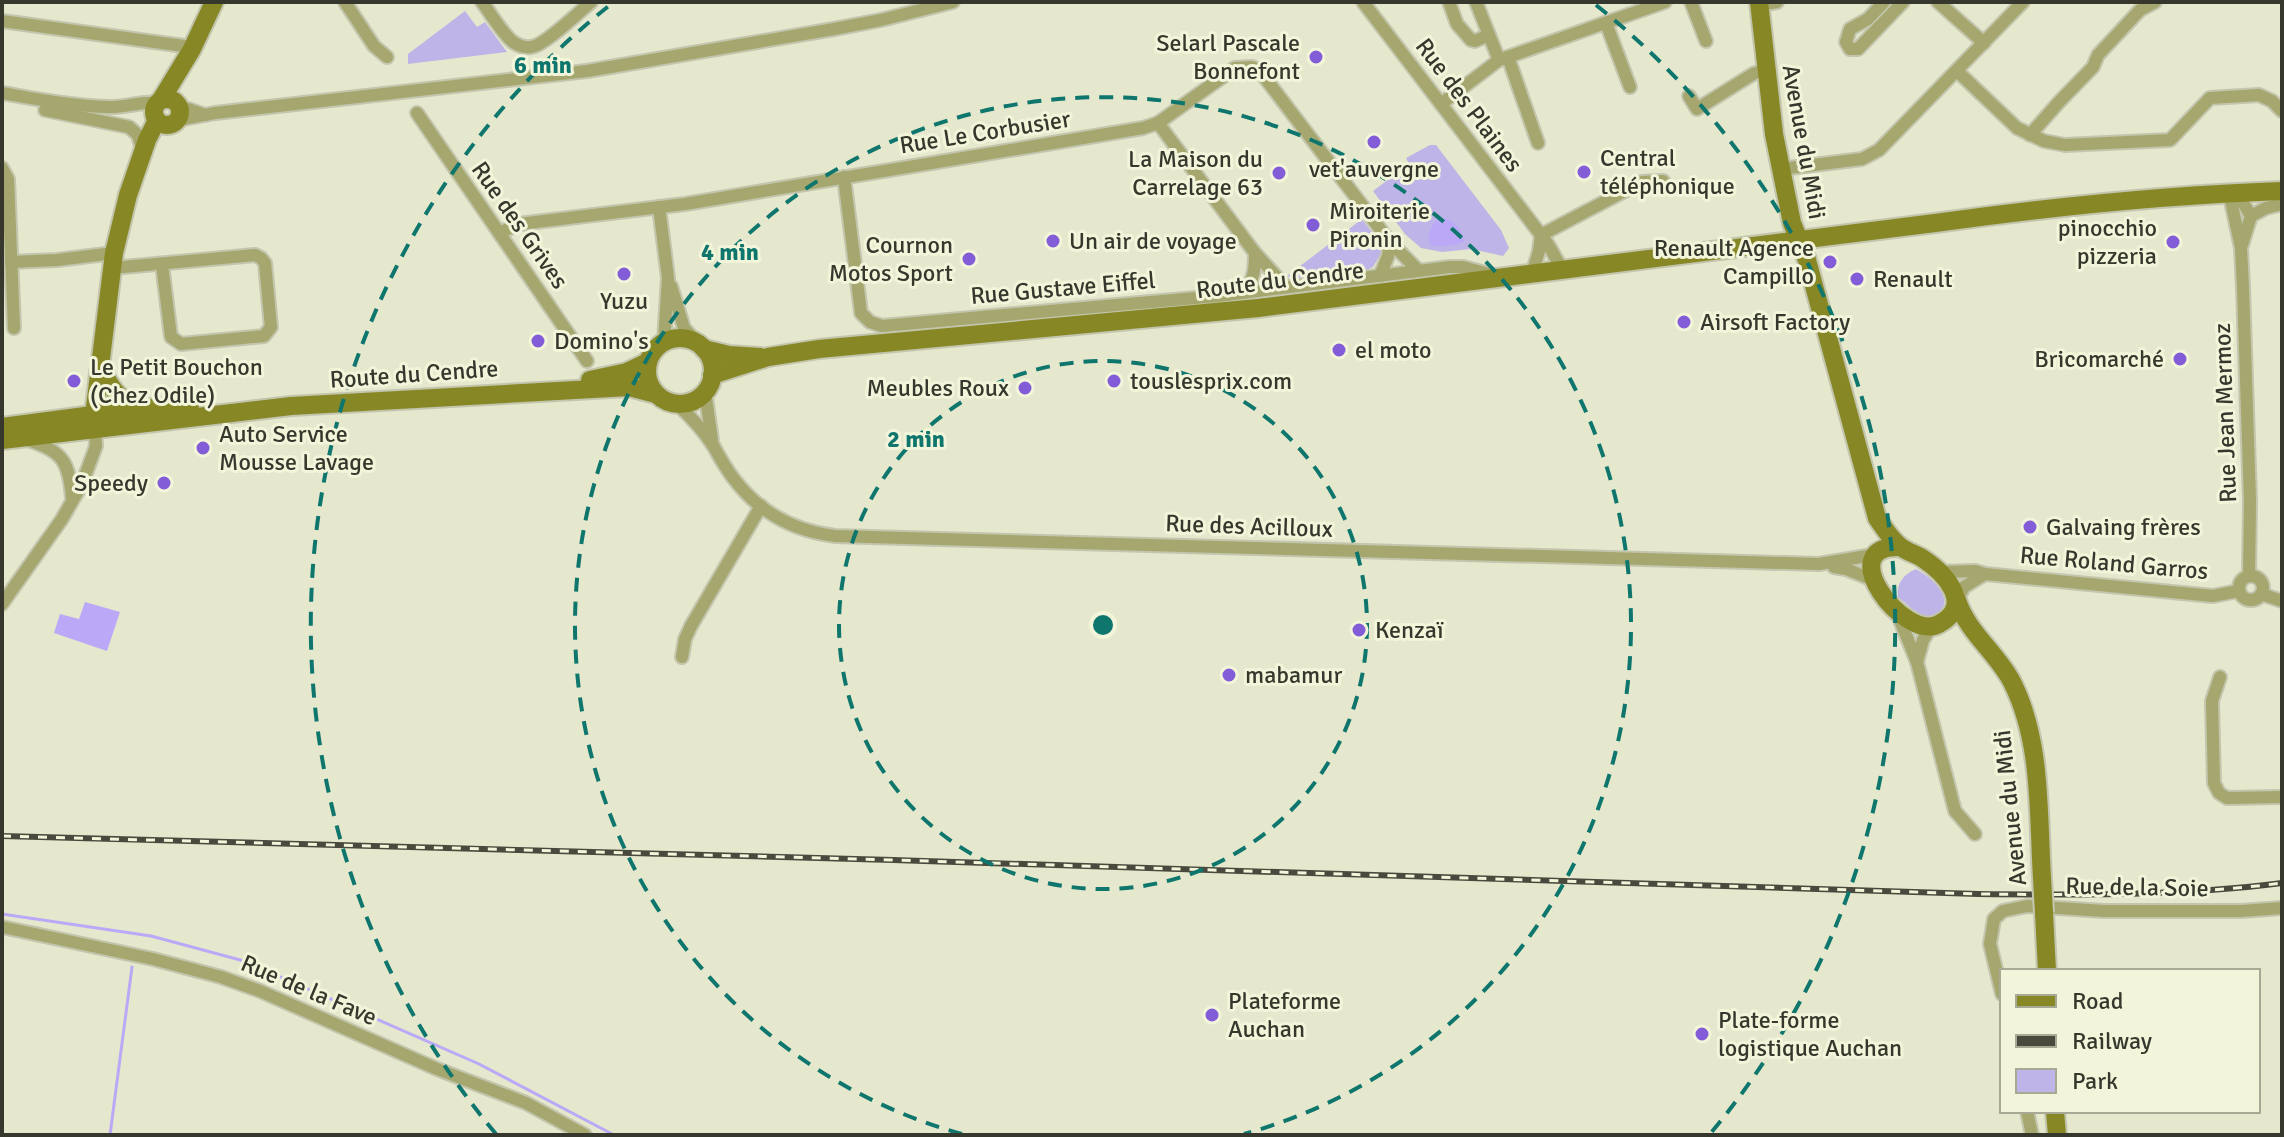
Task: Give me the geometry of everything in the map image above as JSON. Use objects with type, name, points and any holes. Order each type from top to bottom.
[{"type":"main road","points":[[94,421],[113,261],[128,195],[147,140],[168,111],[173,78],[190,52],[214,2]]},
{"type":"main road","name":"Avenue du Midi","points":[[1765,3],[1766,69],[1781,169],[1792,222],[1807,260],[1877,518],[1873,555]]},
{"type":"main road","points":[[2238,200],[2282,191]]},
{"type":"main road","points":[[2238,200],[2282,202]]},
{"type":"main road","name":"Route du Cendre","points":[[701,346],[729,355],[768,357],[819,349],[1162,318],[1503,278],[2043,208],[2238,200]]},
{"type":"main road","points":[[681,338],[701,346],[710,359],[709,383],[696,400],[677,404],[656,394],[648,379],[648,362],[654,351],[664,342],[681,338]]},
{"type":"main road","name":"Route du Cendre","points":[[709,383],[768,357]]},
{"type":"main road","name":"Route du Cendre","points":[[541,391],[627,372],[648,362]]},
{"type":"main road","points":[[100,367],[121,400],[138,409]]},
{"type":"main road","name":"Route du Cendre","points":[[94,421],[541,391],[629,387],[656,394]]},
{"type":"main road","name":"Route du Cendre","points":[[94,421],[138,409],[216,405],[291,406]]},
{"type":"main road","points":[[2,427],[94,421]]},
{"type":"main road","points":[[11,439],[94,421]]},
{"type":"main road","name":"Avenue du Midi","points":[[1877,518],[1901,547]]},
{"type":"main road","points":[[1888,547],[1901,547],[1940,572],[1957,600],[1948,618],[1934,627],[1926,628],[1914,623],[1896,610],[1876,581],[1871,567],[1873,555],[1888,547]]},
{"type":"main road","name":"Avenue du Midi","points":[[1957,600],[1961,613],[2009,677],[2029,727],[2034,756],[2047,969]]},
{"type":"main road","name":"Avenue du Midi","points":[[1934,627],[1961,631],[1989,651]]},
{"type":"main road","points":[[2055,1113],[2057,1135]]},
{"type":"street","points":[[345,2],[374,46],[387,57]]},
{"type":"street","points":[[482,2],[514,43],[527,48],[544,41],[591,2]]},
{"type":"street","points":[[2,93],[104,107],[147,102],[168,111],[188,109],[205,115],[587,71],[834,29],[953,2]]},
{"type":"street","name":"Rue des Plaines","points":[[1363,2],[1550,244],[1554,258],[1563,269]]},
{"type":"street","points":[[1449,2],[1457,24],[1471,40],[1489,35]]},
{"type":"street","points":[[1476,2],[1489,35],[1504,59],[1538,143]]},
{"type":"street","points":[[1441,104],[1504,59],[1665,2]]},
{"type":"street","points":[[1691,2],[1706,41]]},
{"type":"street","points":[[1884,2],[1868,19],[1850,29],[1846,42],[1850,49],[1858,49],[1903,2]]},
{"type":"street","points":[[1938,2],[1984,43]]},
{"type":"street","points":[[1781,169],[1867,157],[1887,143],[2023,2]]},
{"type":"street","points":[[2030,135],[2140,10],[2155,2]]},
{"type":"street","points":[[2,21],[184,46],[190,52]]},
{"type":"street","points":[[1606,23],[1630,87]]},
{"type":"street","points":[[1286,287],[1255,253],[1158,123],[1235,68],[1252,67],[1259,70],[1390,242],[1419,271]]},
{"type":"street","points":[[1689,96],[1697,109],[1766,69]]},
{"type":"street","points":[[1957,71],[2017,128],[2054,144],[2170,140],[2210,98],[2259,95],[2272,101],[2282,111]]},
{"type":"street","points":[[45,110],[129,127],[138,135],[142,157]]},
{"type":"street","name":"Rue des Grives","points":[[417,113],[587,361]]},
{"type":"street","name":"Rue Le Corbusier","points":[[499,233],[511,226],[528,223],[659,207],[1158,123]]},
{"type":"street","points":[[2,168],[8,179],[14,328]]},
{"type":"street","name":"Rue Gustave Eiffel","points":[[844,177],[861,313],[870,322],[882,326],[1244,293],[1463,267],[1503,278]]},
{"type":"street","points":[[1532,274],[1541,235],[1642,182],[1663,181]]},
{"type":"street","name":"Rue Jean Mermoz","points":[[2238,200],[2250,501],[2249,576]]},
{"type":"street","name":"Rue Jean Mermoz","points":[[2238,200],[2241,248]]},
{"type":"street","points":[[659,207],[668,278],[684,328],[701,346]]},
{"type":"street","points":[[1380,276],[1390,242]]},
{"type":"street","points":[[1244,293],[1252,283],[1255,253]]},
{"type":"street","points":[[11,262],[57,260],[162,264],[255,255],[265,263],[271,327],[264,336],[181,344],[171,337],[162,264]]},
{"type":"street","points":[[664,342],[668,278]]},
{"type":"street","name":"Rue des Acilloux","points":[[709,383],[707,416],[714,448]]},
{"type":"street","name":"Rue des Acilloux","points":[[677,404],[695,421],[733,478],[761,506],[774,516],[805,530],[835,536],[1819,564],[1846,569],[1876,581]]},
{"type":"street","points":[[2,604],[62,519],[82,484],[96,446],[94,421]]},
{"type":"street","points":[[11,439],[47,446],[62,458],[70,475],[72,498]]},
{"type":"street","points":[[682,657],[691,626],[761,506]]},
{"type":"street","name":"Rue des Acilloux","points":[[1819,564],[1873,555]]},
{"type":"street","name":"Rue Roland Garros","points":[[1940,572],[1975,571],[2213,596],[2238,591]]},
{"type":"street","name":"Rue Roland Garros","points":[[1957,600],[1964,587],[1985,574]]},
{"type":"street","points":[[2249,576],[2259,579],[2262,584],[2261,594],[2252,601],[2238,591],[2240,581],[2249,576]]},
{"type":"street","points":[[2261,594],[2282,601]]},
{"type":"street","name":"Avenue du Midi","points":[[1896,610],[1917,662],[1955,811],[1975,834]]},
{"type":"street","points":[[1917,662],[1923,640],[1934,627]]},
{"type":"street","points":[[2220,677],[2212,701],[2214,783],[2219,793],[2227,798],[2282,797]]},
{"type":"street","name":"Rue de la Soie","points":[[2000,986],[1990,944],[1994,919],[2003,911],[2027,906],[2119,911],[2282,908]]},
{"type":"street","name":"Rue de la Fave","points":[[2,927],[153,959],[221,977],[260,991],[437,1069],[526,1103],[585,1135]]},
{"type":"street","points":[[2027,1113],[2032,1135]]},
{"type":"green space","points":[[465,11],[477,27],[485,22],[507,52],[408,64],[408,54]]},
{"type":"green space","points":[[1436,145],[1501,230],[1509,248],[1503,256],[1471,249],[1442,252],[1421,248],[1405,234],[1373,191],[1409,164],[1406,158]]},
{"type":"green space","points":[[1362,219],[1381,244],[1382,252],[1373,267],[1364,271],[1298,280],[1287,276]]},
{"type":"green space","points":[[1916,569],[1939,587],[1943,596],[1944,605],[1936,615],[1921,615],[1898,597],[1902,580]]},
{"type":"shaded area","points":[[1439,218],[1448,219],[1456,225],[1464,241],[1448,246],[1430,245],[1430,230]]},
{"type":"shaded area","points":[[85,602],[120,612],[107,651],[54,633],[60,614],[79,619]]},
{"type":"waterway","points":[[2,914],[151,936],[244,961],[479,1064],[614,1135]]},
{"type":"waterway","points":[[110,1135],[132,967]]},
{"type":"railway","points":[[2,836],[1978,894],[2168,892],[2282,883]]},
{"type":"place","name":"Selarl Pascale Bonnefont","points":[[1316,57]]},
{"type":"place","name":"vet'auvergne","points":[[1374,142]]},
{"type":"place","name":"Central téléphonique","points":[[1584,172]]},
{"type":"place","name":"La Maison du Carrelage 63","points":[[1279,173]]},
{"type":"place","name":"Miroiterie Pironin","points":[[1313,225]]},
{"type":"place","name":"Un air de voyage","points":[[1053,241]]},
{"type":"place","name":"pinocchio pizzeria","points":[[2173,242]]},
{"type":"place","name":"Cournon Motos Sport","points":[[969,259]]},
{"type":"place","name":"Renault Agence Campillo","points":[[1830,262]]},
{"type":"place","name":"Yuzu","points":[[624,274]]},
{"type":"place","name":"Renault","points":[[1857,279]]},
{"type":"place","name":"Airsoft Factory","points":[[1684,322]]},
{"type":"place","name":"Domino's","points":[[538,341]]},
{"type":"place","name":"el moto","points":[[1339,350]]},
{"type":"place","name":"Bricomarché","points":[[2180,359]]},
{"type":"place","name":"Le Petit Bouchon (Chez Odile)","points":[[74,381]]},
{"type":"place","name":"touslesprix.com","points":[[1114,381]]},
{"type":"place","name":"Meubles Roux","points":[[1025,388]]},
{"type":"place","name":"Auto Service Mousse Lavage","points":[[203,448]]},
{"type":"place","name":"Speedy","points":[[164,483]]},
{"type":"place","name":"Galvaing frères","points":[[2030,527]]},
{"type":"place","name":"Kenzaï","points":[[1359,630]]},
{"type":"place","name":"mabamur","points":[[1229,675]]},
{"type":"place","name":"Plateforme Auchan","points":[[1212,1015]]},
{"type":"place","name":"Plate-forme logistique Auchan","points":[[1702,1034]]}]
